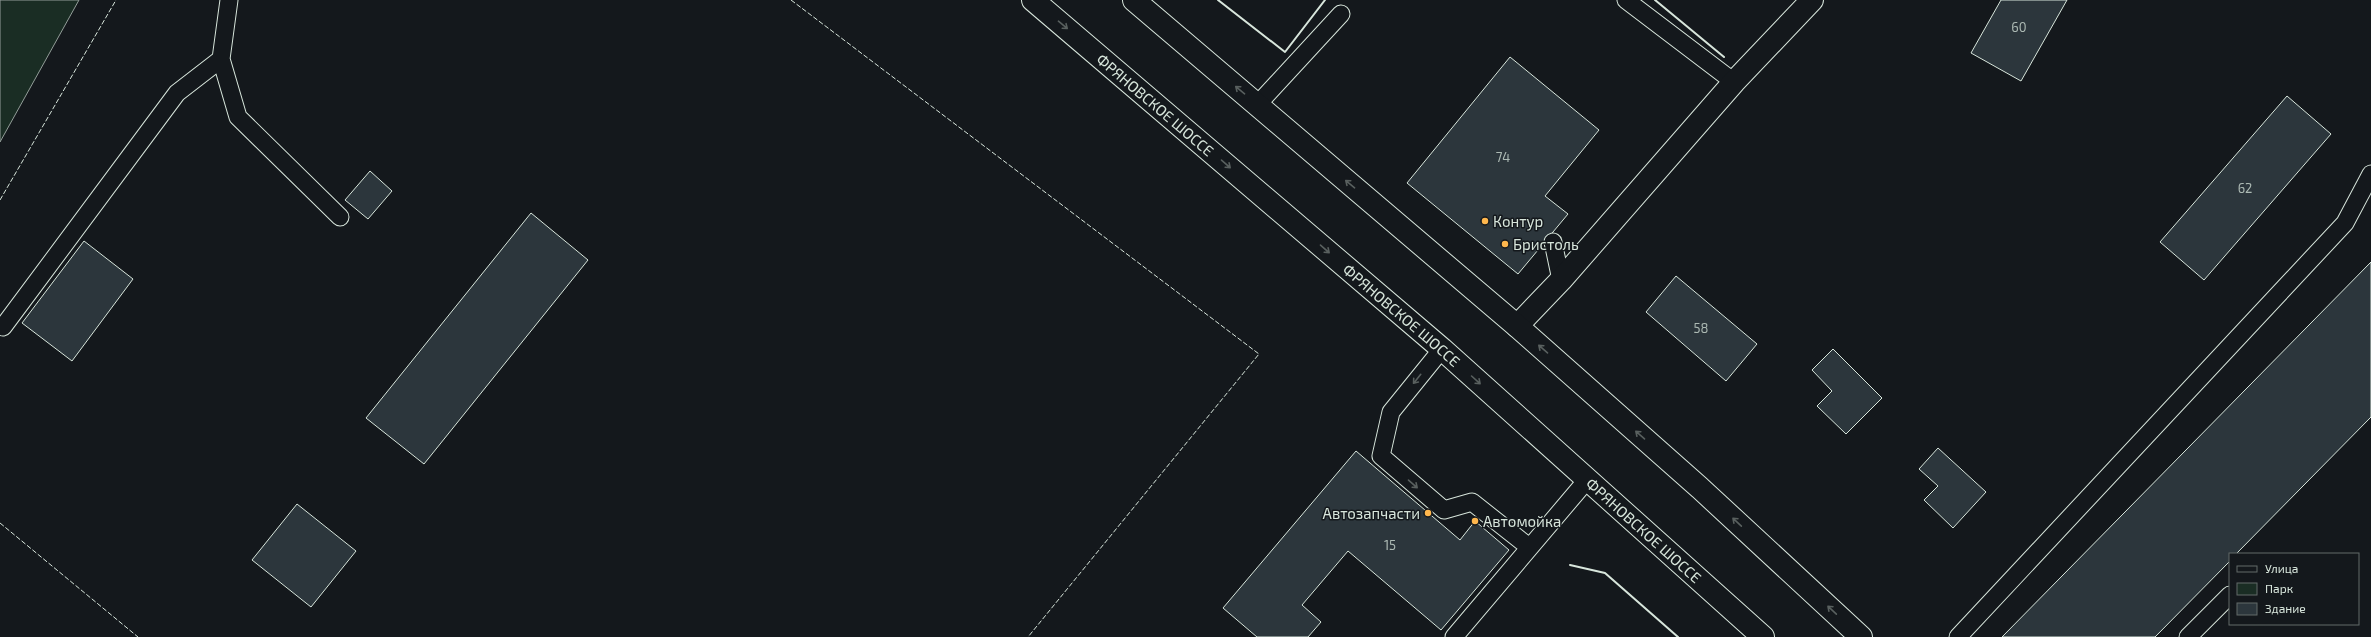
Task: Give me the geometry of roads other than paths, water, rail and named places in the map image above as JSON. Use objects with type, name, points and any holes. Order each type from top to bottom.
[{"type":"main road","name":"ФРЯНОВСКОЕ ШОССЕ","points":[[1034,0],[1442,349],[1763,637]]},
{"type":"main road","points":[[1134,0],[1517,326],[1700,488],[1860,637]]},
{"type":"main road","points":[[1517,326],[1561,280],[1734,82],[1812,0]]},
{"type":"lane","points":[[229,0],[221,59],[238,117],[292,172],[340,217]]},
{"type":"lane","points":[[1626,0],[1734,82]]},
{"type":"lane","points":[[1257,105],[1341,14]]},
{"type":"lane","points":[[3,327],[177,93],[221,59]]},
{"type":"lane","points":[[1958,637],[2345,223],[2371,174]]},
{"type":"lane","points":[[1553,242],[1561,280]]},
{"type":"lane","points":[[1442,349],[1390,412],[1380,456],[1444,510],[1472,502],[1528,548]]},
{"type":"lane","points":[[1454,637],[1587,480]]},
{"type":"lane","points":[[2188,637],[2229,596]]},
{"type":"place","name":"Контур","points":[[1485,221]]},
{"type":"place","name":"Бристоль","points":[[1505,244]]},
{"type":"place","name":"Автозапчасти","points":[[1428,513]]},
{"type":"place","name":"Автомойка","points":[[1475,521]]}]
